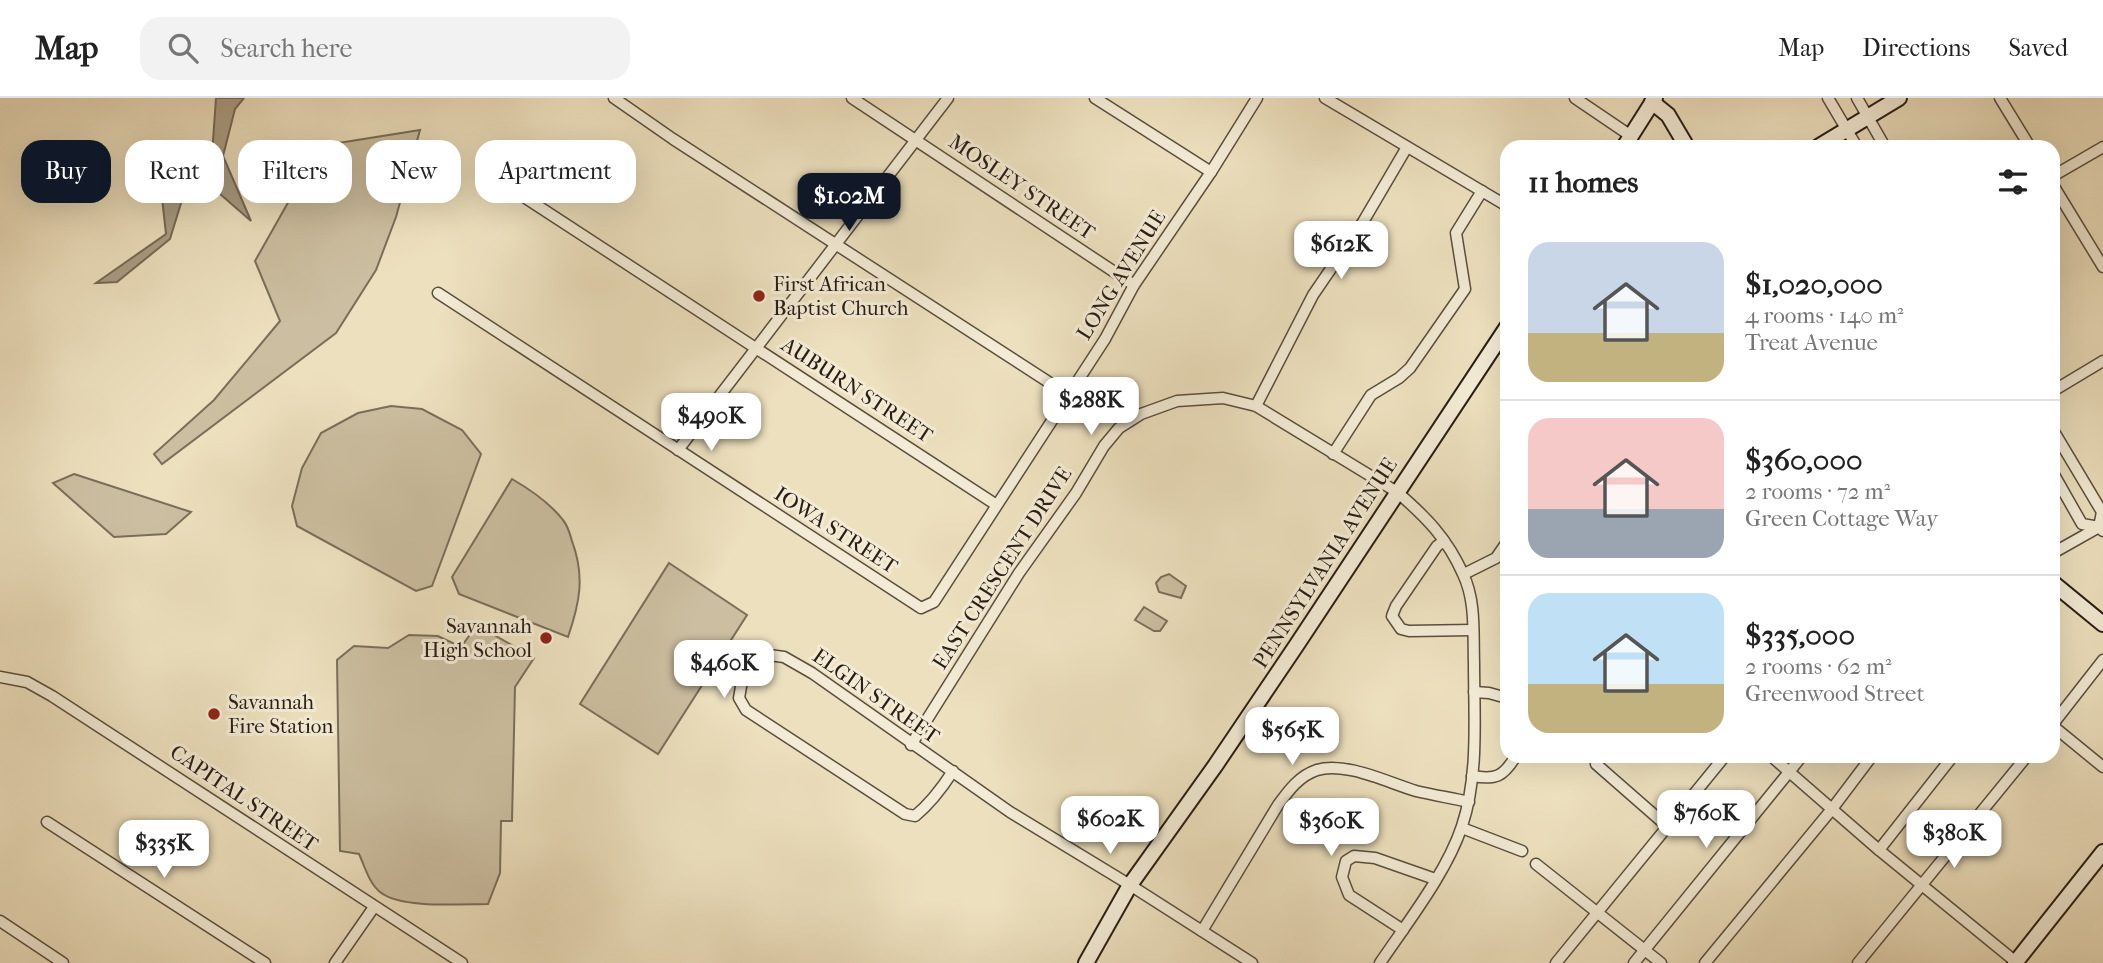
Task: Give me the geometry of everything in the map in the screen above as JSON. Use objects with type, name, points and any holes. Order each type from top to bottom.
[{"type":"main road","points":[[1830,140],[1899,98]]},
{"type":"main road","points":[[1628,140],[1654,100],[1668,115],[1683,140]]},
{"type":"main road","name":"PENNSYLVANIA AVENUE","points":[[1086,963],[1130,885],[1215,766],[1500,338]]},
{"type":"main road","points":[[2060,589],[2103,624]]},
{"type":"main road","points":[[2015,963],[2103,852]]},
{"type":"street","points":[[614,98],[1067,394]]},
{"type":"street","name":"MOSLEY STREET","points":[[852,98],[1134,285]]},
{"type":"street","points":[[678,450],[948,98]]},
{"type":"street","points":[[1095,98],[1211,172]]},
{"type":"street","name":"LONG AVENUE","points":[[921,608],[933,602],[995,503],[1105,339],[1134,285],[1211,172],[1256,98]]},
{"type":"street","points":[[1325,98],[1500,202]]},
{"type":"street","points":[[1575,98],[1626,140]]},
{"type":"street","points":[[1828,98],[1853,140]]},
{"type":"street","points":[[1857,98],[1881,140]]},
{"type":"street","points":[[2000,98],[2026,140]]},
{"type":"street","points":[[1256,406],[1313,295],[1363,222],[1407,147]]},
{"type":"street","points":[[2060,172],[2103,147]]},
{"type":"street","points":[[1333,454],[1371,395],[1399,378],[1419,357],[1465,289],[1456,233],[1482,191]]},
{"type":"street","points":[[2060,196],[2103,267]]},
{"type":"street","name":"AUBURN STREET","points":[[533,203],[995,503]]},
{"type":"street","name":"IOWA STREET","points":[[438,293],[921,608]]},
{"type":"street","points":[[2060,387],[2103,361]]},
{"type":"street","name":"EAST CRESCENT DRIVE","points":[[911,745],[1019,573],[1076,493],[1104,446],[1119,428],[1142,414],[1177,401],[1223,398],[1256,406],[1397,492],[1440,532],[1464,574],[1471,597],[1474,692],[1469,802],[1462,828],[1435,879],[1380,963]]},
{"type":"street","points":[[2060,442],[2102,512],[2102,528]]},
{"type":"street","points":[[2060,485],[2082,524],[2102,528]]},
{"type":"street","points":[[2060,549],[2102,528]]},
{"type":"street","points":[[1444,541],[1437,545],[1392,616],[1401,629],[1409,631],[1473,630]]},
{"type":"street","points":[[1464,574],[1496,558],[1500,552]]},
{"type":"street","points":[[1496,558],[1500,560]]},
{"type":"street","name":"ELGIN STREET","points":[[953,771],[925,808],[915,816],[905,814],[746,710],[739,698],[742,681],[753,662],[769,655],[784,657],[833,688],[911,745],[953,771],[1060,845],[1130,885],[1252,963]]},
{"type":"street","points":[[2060,716],[2103,660]]},
{"type":"street","name":"CAPITAL STREET","points":[[0,677],[27,682],[52,696],[462,963]]},
{"type":"street","points":[[1474,692],[1500,696]]},
{"type":"street","points":[[2060,731],[2103,767]]},
{"type":"street","points":[[1472,776],[1488,779],[1497,777],[1511,763]]},
{"type":"street","points":[[1556,963],[1719,763]]},
{"type":"street","points":[[1779,763],[2015,963]]},
{"type":"street","points":[[1634,963],[1796,763]]},
{"type":"street","points":[[1705,963],[1867,763]]},
{"type":"street","points":[[1879,850],[1947,763]]},
{"type":"street","points":[[1858,963],[2021,763]]},
{"type":"street","points":[[1596,764],[1668,827]]},
{"type":"street","points":[[1202,931],[1278,805],[1291,786],[1308,774],[1333,767],[1469,802]]},
{"type":"street","points":[[47,822],[265,963]]},
{"type":"street","points":[[1462,828],[1522,851]]},
{"type":"street","points":[[1403,930],[1349,895],[1342,877],[1346,861],[1354,856],[1375,858],[1435,879]]},
{"type":"street","points":[[1536,864],[1661,963]]},
{"type":"street","points":[[335,963],[373,907]]},
{"type":"street","points":[[0,921],[64,963]]},
{"type":"shaded area","points":[[216,98],[244,98],[235,109],[224,152],[224,140],[213,140]]},
{"type":"shaded area","points":[[420,130],[417,140],[366,140],[366,203],[400,203],[376,270],[336,333],[162,464],[154,454],[214,400],[280,321],[255,261],[288,203],[352,203],[352,141]]},
{"type":"shaded area","points":[[224,158],[238,191],[238,203],[243,203],[251,221],[224,197]]},
{"type":"shaded area","points":[[163,203],[181,203],[170,239],[117,282],[96,283],[166,234]]},
{"type":"shaded area","points":[[391,406],[422,409],[462,430],[481,454],[432,586],[416,591],[297,526],[292,506],[302,468],[321,433],[358,413]]},
{"type":"shaded area","points":[[74,474],[191,512],[166,534],[114,537],[53,483]]},
{"type":"shaded area","points":[[512,479],[546,502],[569,530],[580,578],[576,612],[568,637],[459,594],[452,577]]},
{"type":"shaded area","points":[[669,563],[747,615],[658,754],[580,704]]},
{"type":"shaded area","points":[[1169,574],[1186,586],[1181,598],[1159,592],[1156,583]]},
{"type":"shaded area","points":[[1144,607],[1167,621],[1160,631],[1154,631],[1135,620]]},
{"type":"shaded area","points":[[477,625],[534,658],[515,687],[512,821],[501,821],[500,873],[488,904],[402,901],[380,892],[373,884],[359,854],[340,851],[337,660],[354,646],[388,648],[409,635],[438,636],[461,647]]},
{"type":"place","name":"First African Baptist Church","points":[[759,296]]},
{"type":"place","name":"Savannah High School","points":[[546,638]]},
{"type":"place","name":"Savannah Fire Station","points":[[214,714]]}]
